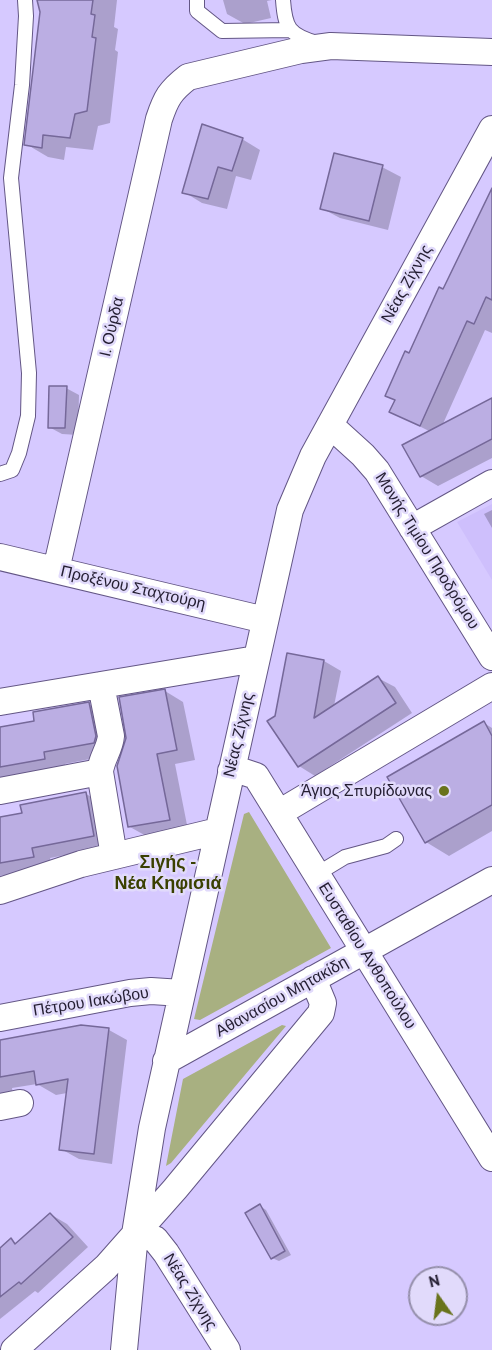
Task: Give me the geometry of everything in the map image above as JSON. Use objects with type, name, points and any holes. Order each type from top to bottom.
[{"type":"street","points":[[331,46],[492,52]]},
{"type":"street","name":"Ι. Ούρδα","points":[[56,570],[159,119],[166,98],[188,77],[301,50],[331,46]]},
{"type":"street","name":"Νέας Ζίχνης","points":[[227,1350],[155,1239],[135,1234],[144,1169],[166,1061],[292,503],[313,456],[492,129]]},
{"type":"street","name":"Μονής Τιμίου Προδρόμου","points":[[330,425],[371,464],[492,657]]},
{"type":"street","points":[[412,528],[492,483]]},
{"type":"street","name":"Προξένου Σταχτούρη","points":[[0,557],[265,620]]},
{"type":"street","points":[[0,702],[256,659]]},
{"type":"street","points":[[101,685],[111,742],[102,761],[100,772],[114,856]]},
{"type":"street","points":[[279,813],[492,686]]},
{"type":"street","name":"Ευσταθίου Ανθοπούλου","points":[[231,771],[256,776],[492,1158]]},
{"type":"street","points":[[0,791],[100,772]]},
{"type":"street","points":[[0,891],[81,864],[218,831]]},
{"type":"street","name":"Αθανασίου Μητακίδη","points":[[166,1061],[492,880]]},
{"type":"street","points":[[14,1350],[106,1267],[183,1180],[321,1013],[323,1003],[313,979]]},
{"type":"street","name":"Πέτρου Ιακώβου","points":[[0,1018],[130,993],[151,991],[182,993]]},
{"type":"street","points":[[124,1350],[135,1234]]},
{"type":"lane","points":[[0,474],[12,470],[19,453],[28,416],[29,373],[11,178],[22,85],[25,0]]},
{"type":"lane","points":[[197,0],[197,11],[222,32],[289,30],[302,38],[331,46]]},
{"type":"lane","points":[[283,0],[284,18],[289,30]]},
{"type":"lane","points":[[317,874],[345,857],[386,846],[396,839]]},
{"type":"shaded area","points":[[492,504],[492,580],[457,522]]},
{"type":"green space","points":[[249,812],[331,948],[200,1020],[194,1019],[244,814]]},
{"type":"green space","points":[[282,1025],[286,1026],[171,1163],[166,1166],[183,1079]]},
{"type":"building","points":[[37,0],[93,0],[91,14],[95,15],[92,37],[96,38],[87,111],[75,114],[70,138],[43,135],[42,148],[24,145],[40,12]]},
{"type":"building","points":[[202,124],[243,138],[232,171],[218,167],[208,199],[182,193]]},
{"type":"building","points":[[334,153],[383,165],[369,221],[320,209]]},
{"type":"building","points":[[492,188],[492,300],[486,297],[474,324],[467,321],[420,426],[389,412],[395,400],[385,396],[405,351],[409,353],[439,287],[443,289]]},
{"type":"building","points":[[49,386],[67,386],[65,428],[48,428]]},
{"type":"building","points":[[492,398],[492,439],[420,477],[402,445]]},
{"type":"building","points":[[287,653],[324,660],[314,718],[378,676],[396,703],[298,767],[267,721],[275,716]]},
{"type":"building","points":[[165,689],[177,750],[157,754],[170,820],[128,827],[117,766],[126,738],[119,697]]},
{"type":"building","points":[[89,702],[96,736],[94,743],[44,752],[45,759],[0,767],[0,727],[34,721],[33,712]]},
{"type":"building","name":"Άγιος Σπυρίδωνας","points":[[484,721],[492,736],[492,805],[425,843],[387,777]]},
{"type":"building","points":[[86,792],[94,836],[32,848],[34,857],[0,863],[0,817],[22,813],[20,805]]},
{"type":"building","points":[[81,1025],[109,1028],[94,1154],[59,1150],[68,1079],[36,1085],[34,1071],[0,1077],[0,1040]]},
{"type":"building","points":[[260,1204],[285,1251],[271,1259],[245,1213]]},
{"type":"building","points":[[50,1213],[73,1237],[21,1284],[19,1282],[0,1297],[0,1248],[11,1238],[15,1244]]},
{"type":"place","name":"Άγιος Σπυρίδωνας","points":[[444,791]]},
{"type":"district","name":"Σιγής - Νέα Κηφισιά","points":[[168,873]]}]
